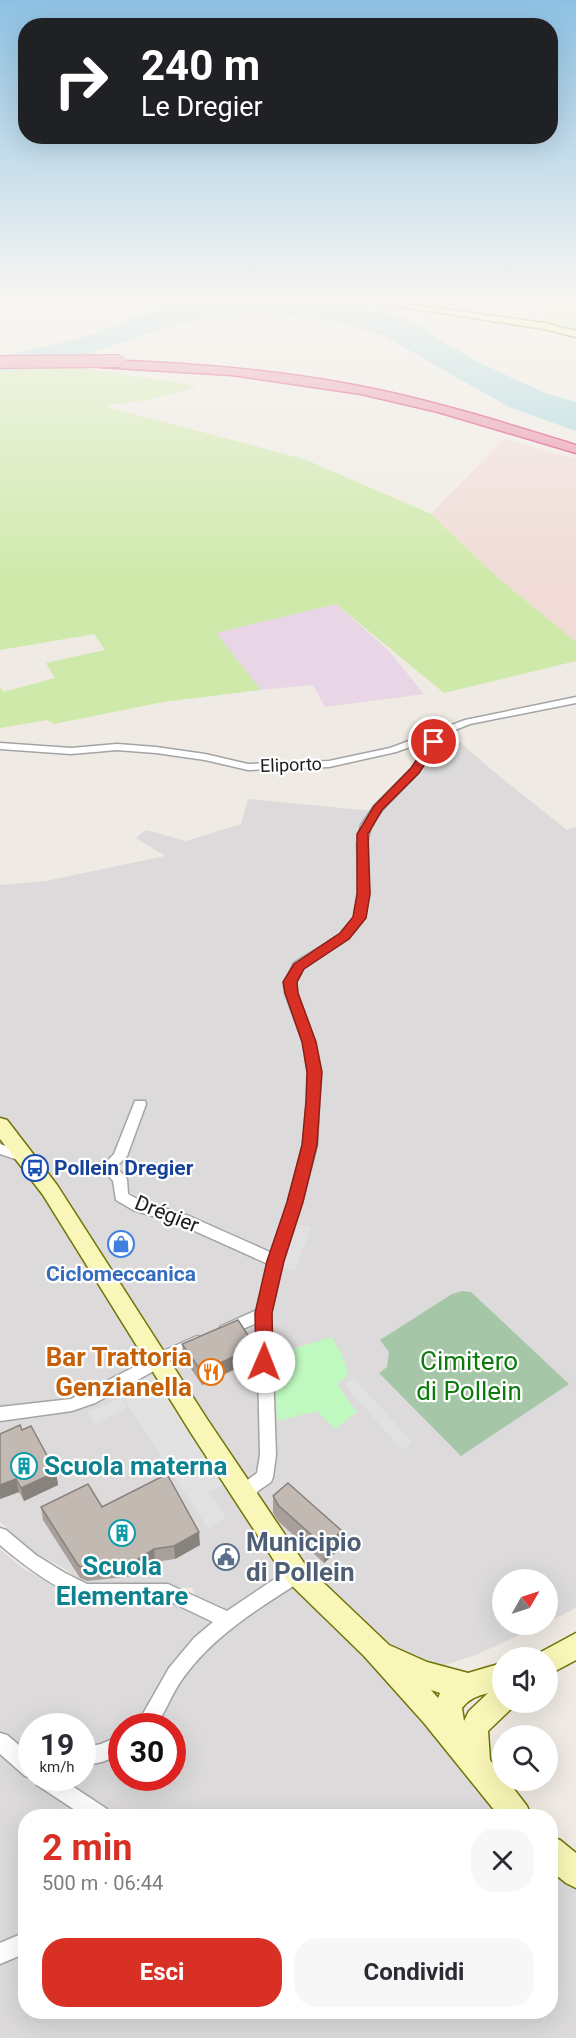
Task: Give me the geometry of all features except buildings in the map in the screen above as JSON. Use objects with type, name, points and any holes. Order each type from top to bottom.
[{"type":"highway","points":[[383,395],[576,449]]},
{"type":"highway","points":[[395,395],[477,415],[576,444]]},
{"type":"main road","points":[[0,1125],[28,1159],[297,1574],[373,1647],[446,1724],[478,1770],[511,1809]]},
{"type":"main road","points":[[558,1656],[576,1646]]},
{"type":"main road","points":[[373,1647],[404,1667],[438,1680],[467,1686]]},
{"type":"main road","points":[[446,1724],[448,1708],[455,1695],[467,1686],[492,1679]]},
{"type":"main road","points":[[478,1770],[472,1735],[481,1717],[492,1708]]},
{"type":"main road","points":[[446,1724],[481,1717]]},
{"type":"main road","points":[[558,1857],[576,1873]]},
{"type":"street","name":"Eliporto","points":[[0,746],[71,751],[117,747],[147,749],[205,757],[248,767],[329,764],[393,750],[468,722],[576,700]]},
{"type":"street","points":[[247,1499],[252,1485],[265,1477],[268,1455],[264,1313],[276,1261],[295,1202],[309,1145],[313,1101],[314,1072],[309,1042],[291,993],[290,982],[298,966],[345,936],[359,918],[364,894],[363,834],[378,808],[415,771],[440,734]]},
{"type":"street","name":"Drégier","points":[[140,1104],[120,1156],[108,1167],[120,1179],[121,1196],[138,1206],[184,1220],[276,1261]]},
{"type":"street","points":[[0,1149],[28,1159]]},
{"type":"street","points":[[0,1414],[72,1405],[90,1398],[158,1361],[264,1313]]},
{"type":"street","points":[[0,1535],[30,1560],[59,1579],[86,1592],[168,1592],[228,1620]]},
{"type":"street","points":[[155,1713],[173,1675],[188,1658],[228,1620],[297,1574]]},
{"type":"street","points":[[0,1742],[18,1757]]},
{"type":"street","points":[[63,1791],[90,1809]]},
{"type":"street","points":[[0,1954],[18,1946]]},
{"type":"shaded area","points":[[504,439],[576,459],[576,642],[498,578],[431,514]]},
{"type":"shaded area","points":[[336,604],[388,650],[424,694],[325,707],[313,685],[258,690],[215,632]]},
{"type":"shaded area","points":[[452,735],[567,830],[576,827],[576,1608],[558,1617],[558,1569],[492,1569],[492,1635],[519,1635],[478,1654],[421,1673],[470,1776],[500,1809],[18,1809],[18,2019],[558,2019],[558,1870],[576,1887],[576,2038],[0,2038],[0,1549],[21,1567],[67,1593],[88,1600],[101,1603],[148,1599],[177,1601],[210,1623],[188,1649],[208,1654],[204,1651],[236,1622],[219,1606],[196,1597],[192,1588],[82,1583],[62,1567],[36,1554],[0,1522],[0,885],[46,881],[165,856],[136,838],[146,830],[186,841],[241,824],[248,799],[373,811],[432,749],[441,752]]},
{"type":"shaded area","points":[[297,1224],[311,1227],[295,1271],[283,1268]]},
{"type":"shaded area","points":[[152,1375],[226,1483],[209,1493],[226,1518],[208,1528],[118,1392]]},
{"type":"shaded area","points":[[354,1378],[412,1442],[402,1450],[344,1384]]},
{"type":"shaded area","points":[[121,1398],[127,1408],[95,1424],[88,1412]]},
{"type":"green space","points":[[0,395],[165,395],[103,406],[304,459],[431,514],[498,578],[576,642],[576,661],[444,693],[336,604],[216,633],[261,690],[163,702],[54,724],[47,720],[0,728],[0,687],[3,692],[55,678],[46,663],[105,650],[94,634],[0,650]]},
{"type":"green space","name":"Cimitero di Pollein","points":[[462,1291],[471,1292],[569,1384],[461,1456],[379,1373],[387,1367],[389,1352],[380,1340],[452,1294]]},
{"type":"green space","points":[[331,1337],[342,1354],[348,1375],[337,1384],[357,1412],[335,1429],[317,1411],[277,1421],[275,1369],[280,1353]]},
{"type":"water","points":[[488,395],[552,395],[576,402],[576,431],[509,407]]},
{"type":"place","name":"Pollein Dregier","points":[[35,1168]]},
{"type":"place","name":"Ciclomeccanica","points":[[121,1244]]},
{"type":"place","name":"Bar Trattoria Genzianella","points":[[211,1372]]},
{"type":"place","name":"Scuola materna","points":[[24,1466]]},
{"type":"place","name":"Scuola Elementare","points":[[122,1533]]},
{"type":"place","name":"Municipio di Pollein","points":[[226,1557]]},
{"type":"route","points":[[264,1362],[264,1313],[276,1261],[295,1202],[309,1145],[313,1101],[314,1072],[309,1042],[291,993],[290,982],[298,966],[331,946],[353,928],[362,912],[363,905],[364,881],[361,856],[366,825],[378,808],[415,771],[434,742]]}]
